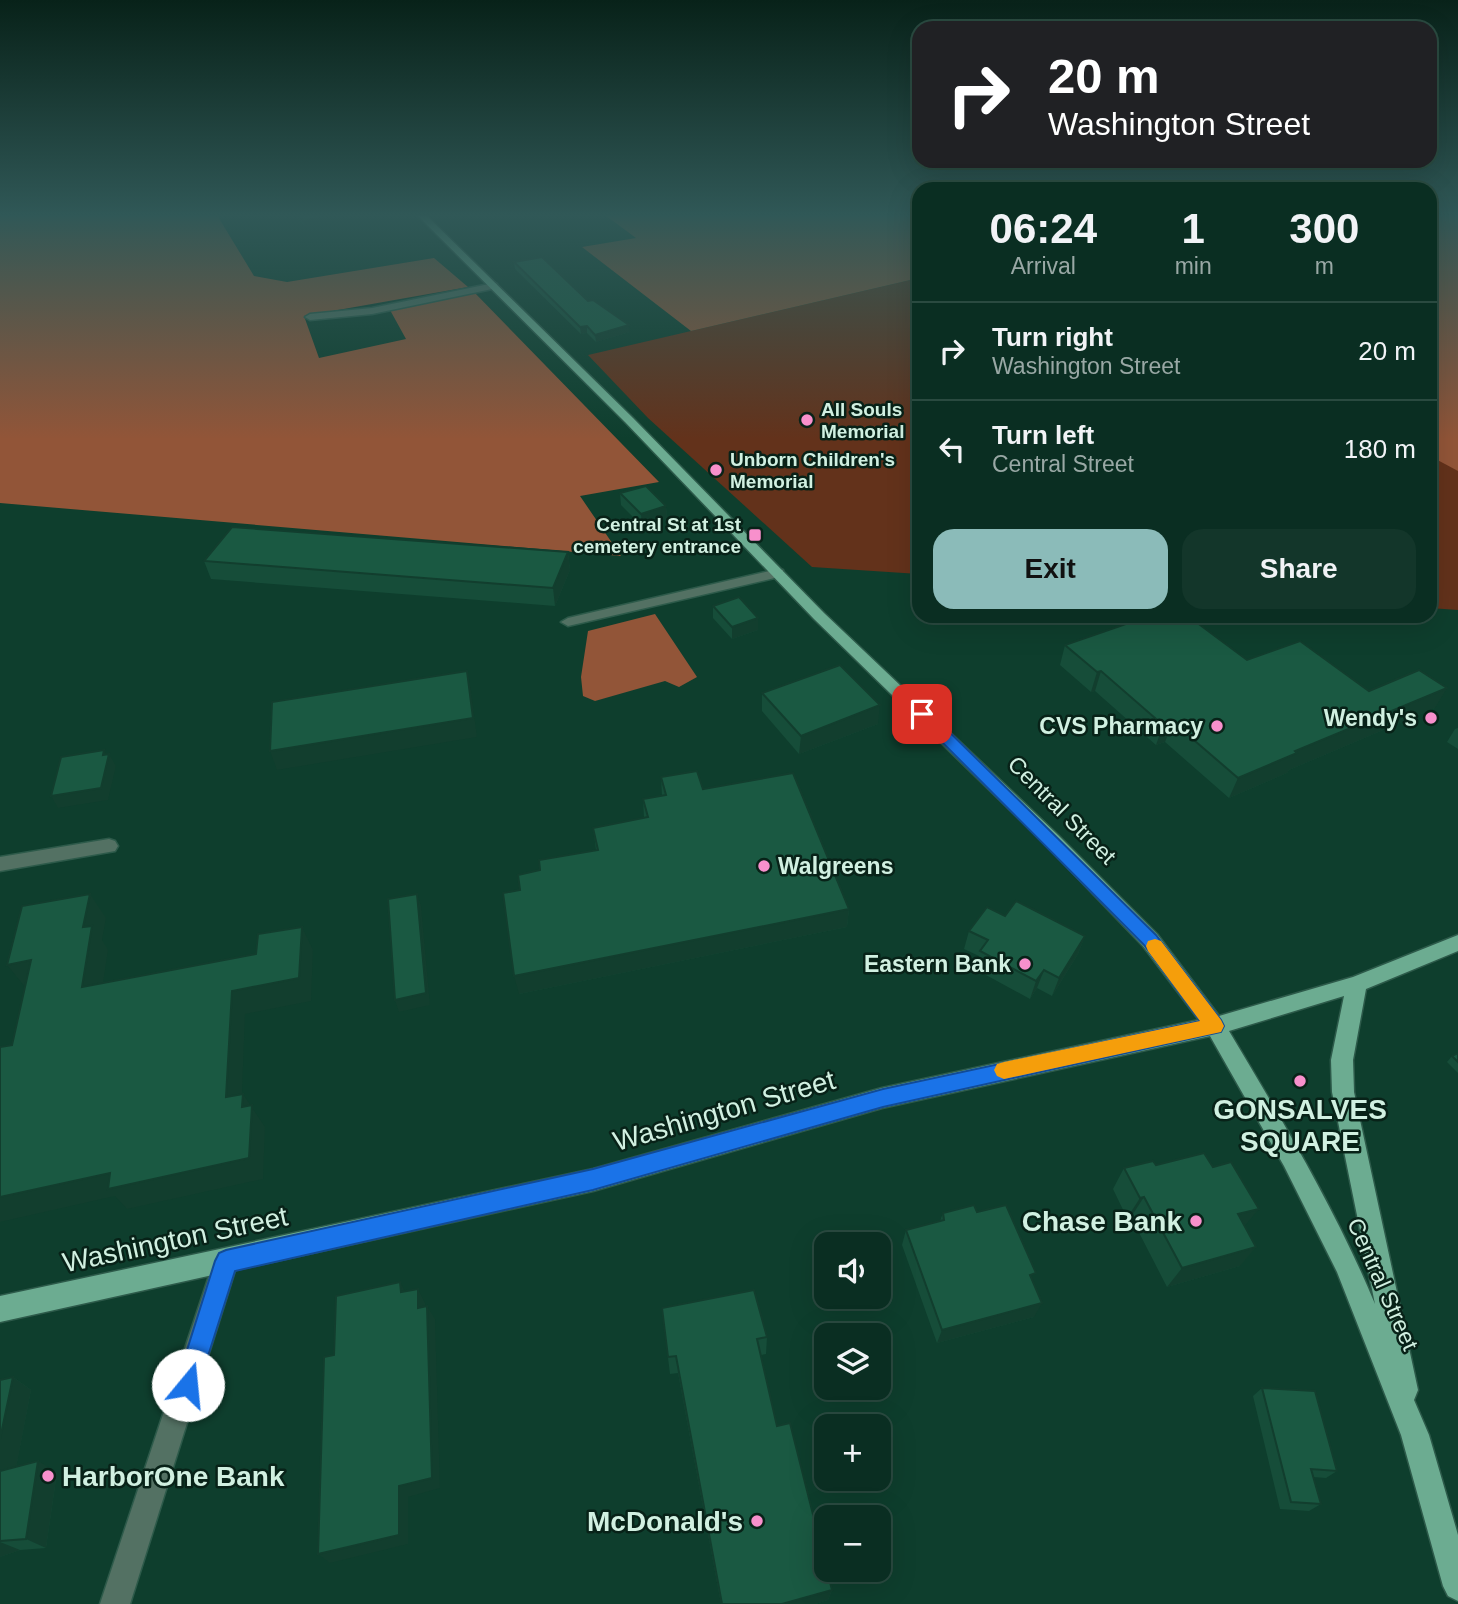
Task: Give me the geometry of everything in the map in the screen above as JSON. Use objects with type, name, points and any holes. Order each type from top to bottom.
[{"type":"main road","name":"Central Street","points":[[499,290],[876,672],[1052,840],[1150,940],[1215,1026],[1292,1158],[1346,1265],[1415,1435],[1458,1586]]},
{"type":"main road","name":"Washington Street","points":[[0,1309],[593,1180],[883,1098],[1215,1026],[1357,984],[1458,943]]},
{"type":"main road","points":[[1357,984],[1342,1060],[1343,1092],[1415,1435]]},
{"type":"street","points":[[310,317],[372,311],[476,290]]},
{"type":"street","points":[[568,622],[778,573]]},
{"type":"street","points":[[0,864],[108,846]]},
{"type":"street","points":[[115,1604],[181,1408],[226,1261]]},
{"type":"shaded area","points":[[0,290],[452,290],[304,316],[319,358],[406,339],[390,310],[473,291],[659,482],[580,496],[621,556],[0,503]]},
{"type":"shaded area","points":[[638,290],[868,290],[691,331]]},
{"type":"shaded area","points":[[868,290],[912,290],[912,574],[812,567],[648,418],[588,355]]},
{"type":"shaded area","points":[[1437,290],[1458,290],[1458,610],[1437,608]]},
{"type":"shaded area","points":[[1437,290],[1458,290],[1458,471],[1437,460]]},
{"type":"shaded area","points":[[655,614],[697,677],[679,687],[665,681],[595,701],[583,696],[581,677],[588,631]]},
{"type":"building","points":[[542,290],[576,290],[588,301],[593,300],[629,325],[595,335],[587,326],[580,327]]},
{"type":"building","points":[[646,486],[666,506],[641,514],[620,493]]},
{"type":"building","points":[[232,527],[568,552],[553,588],[204,561]]},
{"type":"building","points":[[739,597],[758,618],[732,627],[713,606]]},
{"type":"building","points":[[1129,623],[1197,623],[1247,660],[1300,641],[1369,691],[1419,670],[1447,688],[1295,751],[1297,753],[1238,778],[1173,722],[1163,725],[1101,671],[1097,672],[1065,645]]},
{"type":"building","points":[[840,665],[880,705],[801,736],[762,693]]},
{"type":"building","points":[[467,671],[473,718],[270,751],[272,702]]},
{"type":"building","points":[[104,750],[103,755],[109,754],[101,788],[51,796],[61,757]]},
{"type":"building","points":[[697,771],[703,789],[793,773],[849,909],[514,976],[503,893],[520,890],[518,875],[540,870],[539,860],[598,850],[593,828],[648,817],[643,799],[666,795],[661,777]]},
{"type":"building","points":[[90,894],[83,927],[92,926],[82,987],[256,954],[258,934],[302,927],[299,978],[232,991],[226,1097],[243,1094],[242,1107],[252,1105],[249,1158],[108,1189],[110,1173],[0,1197],[0,1047],[12,1045],[31,960],[7,965],[22,906]]},
{"type":"building","points":[[417,894],[426,993],[395,1000],[388,899]]},
{"type":"building","name":"Eastern Bank","points":[[1016,901],[1085,936],[1059,978],[1044,970],[1036,981],[980,951],[988,940],[969,931],[987,907],[1005,916]]},
{"type":"building","points":[[1204,1153],[1213,1167],[1231,1162],[1259,1209],[1238,1214],[1256,1247],[1182,1268],[1144,1197],[1140,1198],[1124,1168],[1153,1161],[1156,1165]]},
{"type":"building","points":[[974,1205],[977,1212],[1006,1205],[1036,1273],[1030,1275],[1042,1303],[942,1330],[906,1230],[944,1220],[943,1213]]},
{"type":"building","points":[[400,1282],[401,1292],[418,1289],[418,1308],[427,1306],[432,1478],[399,1486],[399,1535],[318,1554],[324,1357],[334,1355],[336,1296]]},
{"type":"building","name":"McDonald's","points":[[754,1290],[767,1337],[757,1339],[777,1426],[790,1423],[814,1518],[814,1582],[830,1582],[832,1590],[782,1604],[722,1604],[676,1356],[668,1357],[662,1308]]},
{"type":"building","points":[[13,1377],[0,1439],[0,1380]]},
{"type":"building","points":[[1262,1388],[1315,1391],[1337,1471],[1311,1469],[1321,1504],[1291,1502]]},
{"type":"building","points":[[38,1461],[26,1539],[0,1541],[0,1471]]},
{"type":"slow traffic","points":[[1004,1070],[1215,1026],[1155,946]]},
{"type":"place","name":"All Souls Memorial","points":[[807,420]]},
{"type":"place","name":"Unborn Children's Memorial","points":[[716,470]]},
{"type":"place","name":"Central St at 1st cemetery entrance","points":[[755,535]]},
{"type":"place","name":"Wendy's","points":[[1431,718]]},
{"type":"place","name":"CVS Pharmacy","points":[[1217,726]]},
{"type":"place","name":"Walgreens","points":[[764,866]]},
{"type":"place","name":"Eastern Bank","points":[[1025,964]]},
{"type":"place","name":"GONSALVES SQUARE","points":[[1300,1081]]},
{"type":"place","name":"Chase Bank","points":[[1196,1221]]},
{"type":"place","name":"HarborOne Bank","points":[[48,1476]]},
{"type":"place","name":"McDonald's","points":[[757,1521]]},
{"type":"route","points":[[188,1385],[226,1261],[593,1180],[883,1098],[1215,1026],[1150,940],[922,714]]}]
